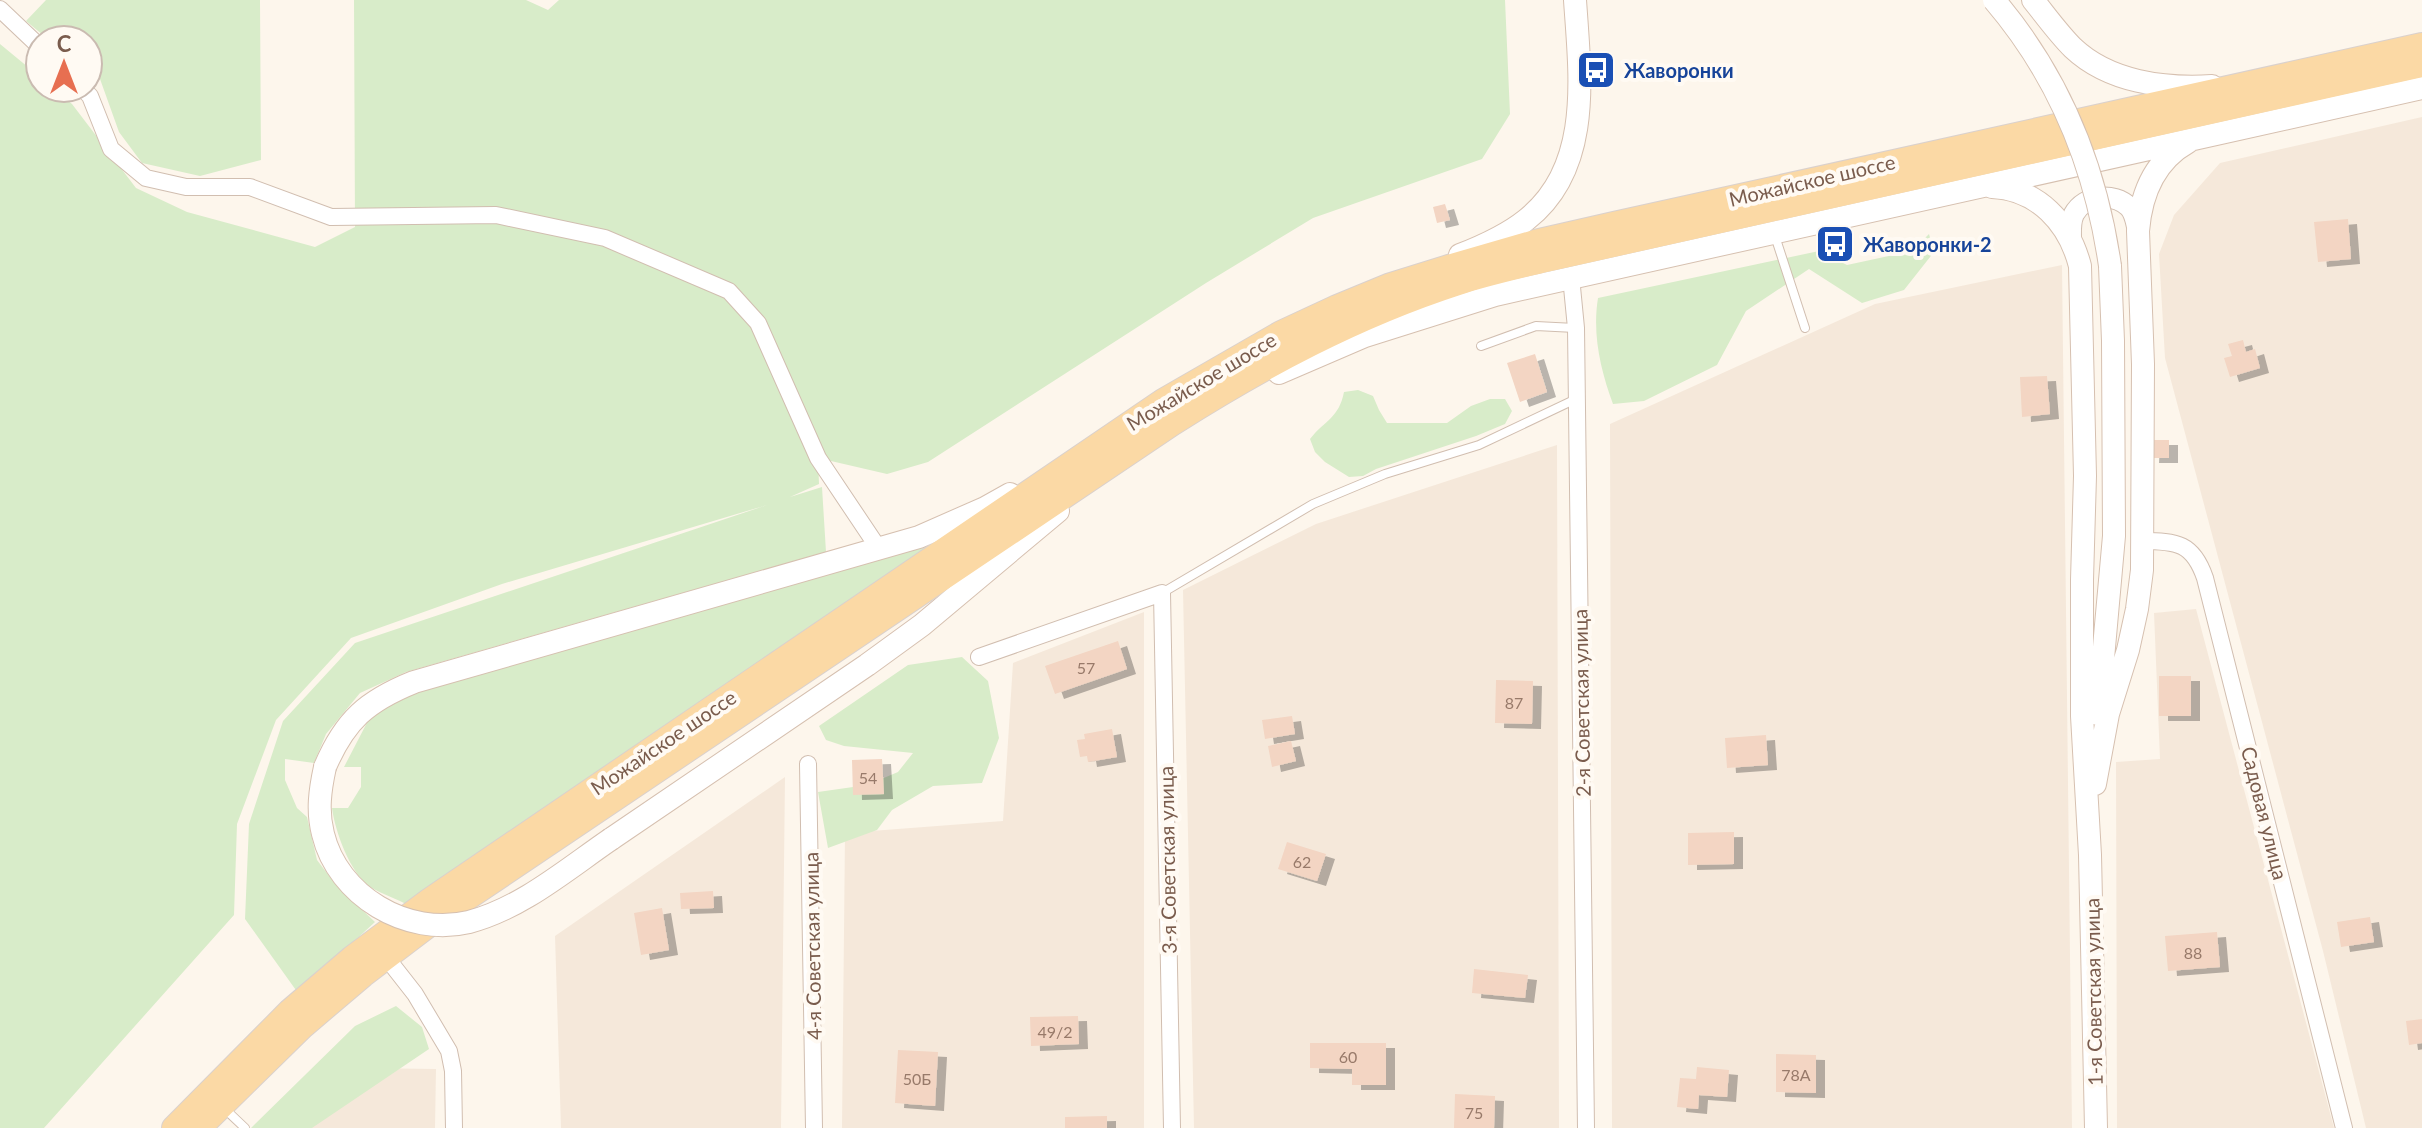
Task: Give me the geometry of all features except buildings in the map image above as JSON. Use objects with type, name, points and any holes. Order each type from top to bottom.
[{"type":"main road","points":[[1388,286],[1511,231],[1544,202],[1562,175],[1574,146],[1579,116],[1575,0]]},
{"type":"main road","points":[[1994,0],[2031,49],[2063,105],[2098,200],[2110,266],[2114,536],[2090,855]]},
{"type":"main road","points":[[2033,0],[2074,49],[2114,74],[2138,81],[2174,85],[2246,83]]},
{"type":"main road","name":"Можайское шоссе","points":[[199,1128],[303,1026],[442,915],[1112,449],[1163,401],[1268,340],[1388,286],[1561,236],[2422,45]]},
{"type":"main road","name":"Можайское шоссе","points":[[174,1128],[290,1011],[352,958],[430,900],[1112,449],[1173,423],[1236,382],[1299,348],[1397,305],[1458,283],[1541,261],[2422,65]]},
{"type":"main road","points":[[1173,423],[1288,368],[1365,336],[1495,295],[2422,88]]},
{"type":"main road","points":[[2093,801],[2100,746],[2128,650],[2142,570],[2143,364],[2138,231],[2143,195],[2165,159],[2197,137]]},
{"type":"main road","points":[[1979,186],[2003,187],[2032,198],[2048,209],[2071,239],[2080,266],[2085,373],[2082,716],[2090,855]]},
{"type":"main road","points":[[1112,449],[922,625],[531,894],[498,912],[468,922],[440,925],[390,914],[350,884],[334,861],[323,835],[319,812],[325,767],[345,727],[378,699],[414,682],[919,537],[1112,449]]},
{"type":"main road","name":"1-я Советская улица","points":[[2090,855],[2096,1128]]},
{"type":"street","points":[[0,9],[24,32]]},
{"type":"street","points":[[93,104],[111,149],[146,178],[186,187],[250,187],[331,217],[496,215],[605,238],[729,291],[758,323],[818,458],[879,549]]},
{"type":"street","points":[[2071,239],[2070,227],[2074,214],[2088,201],[2098,198],[2118,200],[2130,208],[2138,231]]},
{"type":"street","name":"2-я Советская улица","points":[[1571,277],[1576,328],[1586,1128]]},
{"type":"street","name":"Садовая улица","points":[[2142,541],[2178,543],[2199,561],[2205,578],[2344,1128]]},
{"type":"street","points":[[979,657],[1162,593]]},
{"type":"street","name":"3-я Советская улица","points":[[1162,593],[1172,1128]]},
{"type":"street","name":"4-я Советская улица","points":[[808,764],[814,1128]]},
{"type":"street","points":[[386,957],[415,994],[449,1051],[453,1071],[454,1128]]},
{"type":"lane","points":[[1774,232],[1805,328]]},
{"type":"lane","points":[[1481,346],[1536,326],[1576,328]]},
{"type":"lane","points":[[1162,593],[1313,504],[1385,474],[1479,445],[1577,398]]},
{"type":"lane","points":[[222,1106],[245,1128]]},
{"type":"shaded area","points":[[2422,117],[2422,1128],[2366,1128],[2323,951],[2165,358],[2159,254],[2174,215],[2220,163]]},
{"type":"shaded area","points":[[2062,265],[2072,1128],[1612,1128],[1610,424],[1875,304]]},
{"type":"shaded area","points":[[1557,445],[1559,1128],[1194,1128],[1183,590],[1316,524]]},
{"type":"shaded area","points":[[2196,609],[2334,1128],[2117,1128],[2116,762],[2160,759],[2154,613]]},
{"type":"shaded area","points":[[1144,612],[1144,1128],[842,1128],[845,833],[1003,821],[1013,663]]},
{"type":"shaded area","points":[[785,777],[781,1128],[561,1128],[555,936]]},
{"type":"shaded area","points":[[361,1068],[436,1069],[435,1128],[301,1128]]},
{"type":"green space","points":[[46,0],[260,0],[261,160],[200,176],[142,163],[119,132],[104,90],[104,24],[30,24],[26,21]]},
{"type":"green space","points":[[354,0],[526,0],[548,10],[559,0],[1505,0],[1510,114],[1482,159],[1313,218],[928,462],[887,474],[818,458],[819,484],[790,497],[822,487],[826,552],[406,672],[360,693],[326,734],[314,763],[285,759],[285,780],[297,808],[307,817],[317,860],[336,885],[375,922],[298,993],[245,919],[249,824],[283,721],[355,643],[767,505],[502,584],[351,638],[276,720],[237,824],[234,915],[44,1128],[0,1128],[0,44],[24,64],[24,104],[72,104],[136,188],[187,212],[315,247],[355,227]]},
{"type":"green space","points":[[1929,234],[1934,252],[1904,290],[1862,303],[1809,269],[1746,311],[1717,365],[1644,401],[1613,404],[1599,352],[1596,326],[1598,298],[1819,251],[1847,265],[1912,251]]},
{"type":"green space","points":[[1358,390],[1373,396],[1387,423],[1447,423],[1471,406],[1490,399],[1505,399],[1512,411],[1505,424],[1476,436],[1363,476],[1349,477],[1325,462],[1315,452],[1310,439],[1335,413],[1344,392]]},
{"type":"green space","points":[[948,534],[410,906],[370,887],[350,862],[336,828],[332,808],[348,808],[361,787],[361,767],[344,767],[371,715],[417,689]]},
{"type":"green space","points":[[962,657],[988,681],[999,738],[982,783],[933,786],[892,810],[877,830],[828,848],[818,792],[867,785],[898,772],[913,753],[844,746],[826,740],[819,726],[908,665]]},
{"type":"green space","points":[[396,1006],[422,1027],[429,1049],[312,1128],[251,1128],[355,1026]]},
{"type":"place","name":"Жаворонки","points":[[1596,70]]},
{"type":"place","name":"Жаворонки-2","points":[[1835,244]]}]
